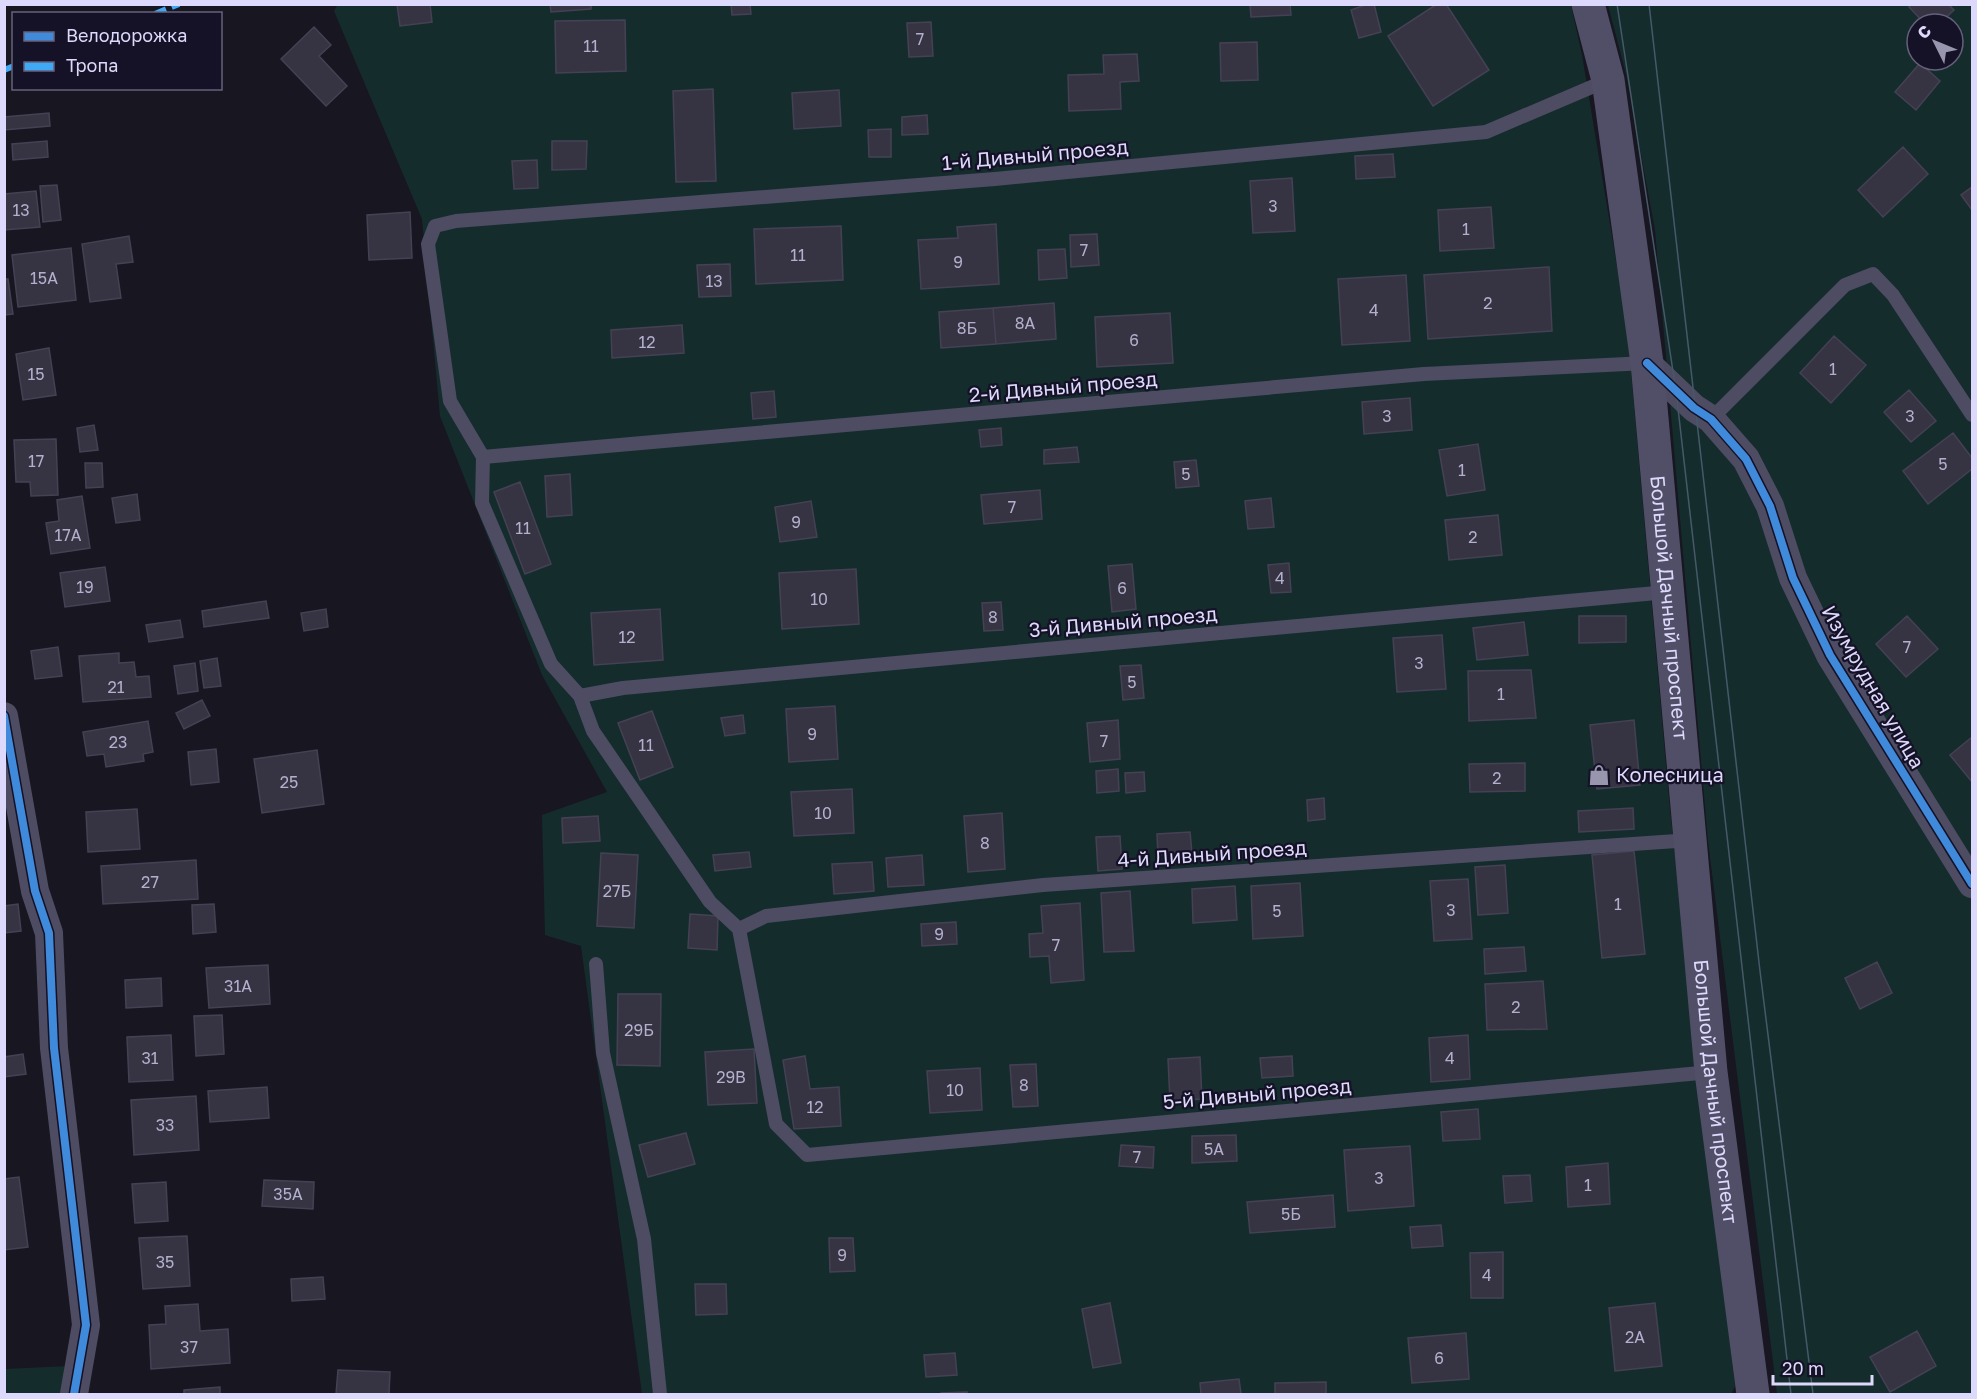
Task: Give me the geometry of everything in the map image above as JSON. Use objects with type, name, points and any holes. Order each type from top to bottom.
[{"type":"main road","name":"Большой Дачный проспект","points":[[1588,4],[1608,80],[1647,363],[1670,591],[1711,1072],[1753,1395]]},
{"type":"street","name":"Изумрудная улица","points":[[1647,363],[1694,408],[1711,419],[1746,459],[1770,506],[1793,578],[1830,655],[1972,884]]},
{"type":"street","points":[[4,716],[34,891],[50,933],[54,1048],[86,1325],[74,1395]]},
{"type":"lane","name":"1-й Дивный проезд","points":[[483,457],[450,401],[428,244],[435,226],[456,221],[995,179],[1485,132],[1608,80]]},
{"type":"lane","points":[[1711,419],[1845,285],[1873,274],[1893,295],[1972,415]]},
{"type":"lane","name":"2-й Дивный проезд","points":[[483,457],[1424,374],[1647,363]]},
{"type":"lane","points":[[483,457],[482,503],[551,664],[580,696],[593,731],[710,902],[739,929]]},
{"type":"lane","name":"3-й Дивный проезд","points":[[580,696],[623,688],[1670,591]]},
{"type":"lane","name":"4-й Дивный проезд","points":[[739,929],[766,916],[1043,885],[1691,840]]},
{"type":"lane","name":"5-й Дивный проезд","points":[[739,929],[776,1124],[807,1155],[1711,1072]]},
{"type":"lane","points":[[596,964],[603,1053],[644,1239],[660,1395]]},
{"type":"green space","points":[[338,4],[1571,5],[1582,55],[1627,327],[1670,810],[1735,1386],[1731,1394],[642,1394],[581,946],[545,935],[542,815],[607,792],[542,675],[440,416],[422,219],[334,11]]},
{"type":"green space","points":[[1608,5],[1972,5],[1972,1394],[1777,1394],[1708,841],[1655,230],[1627,78]]},
{"type":"green space","points":[[68,1366],[62,1394],[5,1394],[5,1369]]},
{"type":"building","points":[[397,4],[430,4],[432,22],[400,26]]},
{"type":"building","points":[[550,4],[591,4],[591,9],[551,12]]},
{"type":"building","points":[[731,4],[750,4],[751,14],[732,15]]},
{"type":"building","points":[[1250,4],[1290,4],[1291,15],[1251,17]]},
{"type":"building","points":[[1374,4],[1381,32],[1359,38],[1351,10]]},
{"type":"building","points":[[1437,4],[1446,4],[1489,70],[1433,106],[1388,36]]},
{"type":"building","points":[[1911,4],[1948,4],[1954,10],[1952,12],[1914,12],[1909,7]]},
{"type":"building","points":[[625,20],[626,71],[556,73],[555,21]]},
{"type":"building","points":[[931,22],[933,56],[909,57],[907,23]]},
{"type":"building","points":[[314,27],[331,45],[319,56],[347,86],[326,106],[281,59]]},
{"type":"building","points":[[1257,42],[1258,80],[1221,81],[1220,43]]},
{"type":"building","points":[[1137,54],[1139,81],[1120,82],[1121,109],[1069,111],[1068,75],[1104,74],[1103,55]]},
{"type":"building","points":[[1912,72],[1930,72],[1940,81],[1916,110],[1895,92]]},
{"type":"building","points":[[713,89],[716,181],[676,182],[673,91]]},
{"type":"building","points":[[839,90],[841,126],[794,129],[792,93]]},
{"type":"building","points":[[49,113],[50,126],[4,130],[4,117]]},
{"type":"building","points":[[927,115],[928,134],[902,135],[902,117]]},
{"type":"building","points":[[891,129],[891,157],[869,157],[868,130]]},
{"type":"building","points":[[47,141],[48,157],[13,160],[12,144]]},
{"type":"building","points":[[552,141],[587,141],[586,169],[552,170]]},
{"type":"building","points":[[1903,147],[1928,174],[1883,217],[1858,190]]},
{"type":"building","points":[[1393,154],[1395,177],[1356,179],[1355,156]]},
{"type":"building","points":[[537,160],[538,188],[514,189],[512,161]]},
{"type":"building","points":[[1292,178],[1295,231],[1253,233],[1250,181]]},
{"type":"building","points":[[57,185],[61,220],[43,222],[40,186]]},
{"type":"building","points":[[1972,187],[1972,210],[1961,195]]},
{"type":"building","points":[[36,191],[40,227],[4,230],[4,194]]},
{"type":"building","points":[[1491,207],[1494,248],[1440,251],[1438,210]]},
{"type":"building","points":[[410,212],[412,258],[369,260],[367,215]]},
{"type":"building","points":[[996,224],[999,284],[921,289],[918,240],[958,238],[957,227]]},
{"type":"building","points":[[841,226],[843,280],[756,284],[754,229]]},
{"type":"building","points":[[1097,234],[1099,265],[1071,267],[1070,235]]},
{"type":"building","points":[[129,236],[133,262],[116,264],[121,298],[90,302],[82,244]]},
{"type":"building","points":[[71,248],[76,300],[18,307],[12,255]]},
{"type":"building","points":[[1065,249],[1067,278],[1039,280],[1038,250]]},
{"type":"building","points":[[730,264],[731,296],[699,297],[697,265]]},
{"type":"building","points":[[1549,267],[1552,331],[1428,339],[1424,275]]},
{"type":"building","points":[[1406,275],[1410,341],[1342,345],[1338,279]]},
{"type":"building","points":[[4,279],[8,279],[13,314],[4,315]]},
{"type":"building","points":[[1054,303],[1056,339],[996,344],[993,308]]},
{"type":"building","points":[[993,308],[996,344],[941,348],[939,312]]},
{"type":"building","points":[[1170,313],[1173,363],[1097,367],[1095,317]]},
{"type":"building","points":[[682,325],[684,353],[612,358],[611,330]]},
{"type":"building","points":[[1834,336],[1866,365],[1831,403],[1800,373]]},
{"type":"building","points":[[49,348],[56,395],[23,400],[16,354]]},
{"type":"building","points":[[1909,390],[1936,421],[1911,442],[1884,412]]},
{"type":"building","points":[[774,391],[776,417],[753,419],[751,393]]},
{"type":"building","points":[[1410,398],[1412,430],[1364,434],[1362,402]]},
{"type":"building","points":[[94,425],[98,450],[80,452],[77,428]]},
{"type":"building","points":[[1001,428],[1002,445],[981,447],[979,430]]},
{"type":"building","points":[[1953,433],[1972,458],[1972,469],[1928,504],[1903,471]]},
{"type":"building","points":[[56,439],[58,495],[31,496],[30,482],[16,482],[14,440]]},
{"type":"building","points":[[1478,444],[1485,490],[1447,496],[1439,450]]},
{"type":"building","points":[[1077,447],[1079,462],[1044,464],[1044,450]]},
{"type":"building","points":[[1196,460],[1199,486],[1176,488],[1174,462]]},
{"type":"building","points":[[85,463],[102,463],[103,487],[86,488]]},
{"type":"building","points":[[570,474],[572,515],[547,517],[545,476]]},
{"type":"building","points":[[520,482],[551,564],[525,574],[494,492]]},
{"type":"building","points":[[1040,490],[1042,519],[984,524],[981,495]]},
{"type":"building","points":[[137,494],[140,520],[116,523],[112,498]]},
{"type":"building","points":[[82,496],[90,548],[51,554],[46,523],[59,521],[57,500]]},
{"type":"building","points":[[1271,498],[1274,527],[1248,529],[1245,501]]},
{"type":"building","points":[[811,501],[817,537],[780,542],[775,507]]},
{"type":"building","points":[[1498,515],[1502,555],[1449,560],[1445,520]]},
{"type":"building","points":[[1289,563],[1291,592],[1271,593],[1268,565]]},
{"type":"building","points":[[1132,564],[1136,609],[1112,612],[1108,566]]},
{"type":"building","points":[[105,567],[110,601],[65,607],[60,573]]},
{"type":"building","points":[[856,569],[859,624],[782,629],[779,573]]},
{"type":"building","points":[[266,601],[269,618],[204,627],[202,611]]},
{"type":"building","points":[[1001,602],[1003,630],[984,631],[982,603]]},
{"type":"building","points":[[326,609],[328,627],[304,631],[301,613]]},
{"type":"building","points":[[660,609],[663,660],[594,665],[591,613]]},
{"type":"building","points":[[1579,616],[1626,616],[1626,642],[1579,643]]},
{"type":"building","points":[[1907,616],[1938,649],[1906,677],[1876,644]]},
{"type":"building","points":[[180,620],[183,637],[149,642],[146,625]]},
{"type":"building","points":[[1524,622],[1528,655],[1477,660],[1473,628]]},
{"type":"building","points":[[1442,635],[1446,689],[1397,692],[1393,638]]},
{"type":"building","points":[[58,647],[62,676],[35,679],[31,651]]},
{"type":"building","points":[[119,653],[119,663],[134,662],[136,677],[149,676],[151,697],[83,702],[79,656]]},
{"type":"building","points":[[217,658],[221,686],[204,688],[200,661]]},
{"type":"building","points":[[195,663],[198,691],[178,694],[174,666]]},
{"type":"building","points":[[1141,665],[1144,698],[1123,700],[1120,666]]},
{"type":"building","points":[[1531,670],[1536,718],[1469,721],[1468,671]]},
{"type":"building","points":[[202,700],[210,716],[184,729],[176,713]]},
{"type":"building","points":[[835,706],[838,759],[789,762],[786,709]]},
{"type":"building","points":[[652,711],[673,767],[640,780],[618,723]]},
{"type":"building","points":[[743,715],[745,733],[725,736],[721,718]]},
{"type":"building","points":[[1118,720],[1120,759],[1090,762],[1087,723]]},
{"type":"building","points":[[1634,720],[1640,785],[1597,789],[1590,725]]},
{"type":"building","points":[[148,721],[153,752],[143,754],[144,761],[106,767],[104,754],[87,756],[83,732]]},
{"type":"building","points":[[1972,737],[1972,782],[1950,755]]},
{"type":"building","points":[[216,749],[219,782],[191,785],[188,752]]},
{"type":"building","points":[[317,750],[324,804],[262,813],[254,759]]},
{"type":"building","points":[[1525,763],[1525,791],[1470,792],[1469,764]]},
{"type":"building","points":[[1118,769],[1119,791],[1097,793],[1096,771]]},
{"type":"building","points":[[1144,772],[1145,791],[1126,793],[1125,773]]},
{"type":"building","points":[[852,789],[854,833],[794,836],[791,792]]},
{"type":"building","points":[[1324,798],[1325,819],[1308,821],[1307,800]]},
{"type":"building","points":[[1633,808],[1634,829],[1579,832],[1578,811]]},
{"type":"building","points":[[137,809],[140,849],[88,852],[86,812]]},
{"type":"building","points":[[1002,813],[1005,869],[968,872],[964,816]]},
{"type":"building","points":[[598,816],[600,841],[563,843],[562,818]]},
{"type":"building","points":[[1190,832],[1192,853],[1158,855],[1157,834]]},
{"type":"building","points":[[1120,836],[1122,869],[1098,871],[1096,837]]},
{"type":"building","points":[[1634,851],[1645,954],[1602,958],[1592,855]]},
{"type":"building","points":[[749,852],[751,867],[715,871],[713,855]]},
{"type":"building","points":[[601,853],[638,855],[634,928],[597,926]]},
{"type":"building","points":[[922,855],[924,885],[888,887],[886,858]]},
{"type":"building","points":[[196,860],[198,899],[103,904],[101,866]]},
{"type":"building","points":[[872,862],[874,891],[834,894],[832,864]]},
{"type":"building","points":[[1505,865],[1508,913],[1478,915],[1475,867]]},
{"type":"building","points":[[1468,879],[1472,939],[1434,941],[1430,881]]},
{"type":"building","points":[[1300,883],[1303,936],[1253,939],[1251,886]]},
{"type":"building","points":[[1235,886],[1237,920],[1193,923],[1192,889]]},
{"type":"building","points":[[1130,891],[1134,951],[1104,952],[1101,893]]},
{"type":"building","points":[[1080,903],[1084,980],[1051,983],[1049,956],[1030,957],[1029,934],[1043,933],[1041,906]]},
{"type":"building","points":[[18,904],[21,931],[4,933],[4,906]]},
{"type":"building","points":[[214,904],[216,932],[193,934],[192,905]]},
{"type":"building","points":[[690,914],[718,916],[717,950],[688,948]]},
{"type":"building","points":[[956,922],[957,944],[922,946],[921,924]]},
{"type":"building","points":[[1524,947],[1526,971],[1485,974],[1484,949]]},
{"type":"building","points":[[1877,962],[1892,993],[1860,1009],[1845,978]]},
{"type":"building","points":[[268,965],[270,1004],[209,1008],[206,968]]},
{"type":"building","points":[[161,978],[162,1006],[126,1008],[125,980]]},
{"type":"building","points":[[1543,981],[1547,1029],[1487,1030],[1485,984]]},
{"type":"building","points":[[618,994],[661,994],[660,1066],[617,1065]]},
{"type":"building","points":[[222,1015],[224,1054],[196,1056],[194,1016]]},
{"type":"building","points":[[171,1035],[173,1080],[129,1082],[127,1037]]},
{"type":"building","points":[[1468,1035],[1470,1079],[1431,1082],[1429,1038]]},
{"type":"building","points":[[754,1049],[757,1103],[708,1105],[705,1052]]},
{"type":"building","points":[[23,1054],[26,1074],[4,1077],[4,1057]]},
{"type":"building","points":[[805,1056],[810,1089],[839,1087],[841,1126],[794,1129],[783,1060]]},
{"type":"building","points":[[1292,1056],[1293,1076],[1262,1078],[1260,1058]]},
{"type":"building","points":[[1200,1057],[1202,1099],[1170,1101],[1168,1059]]},
{"type":"building","points":[[1036,1064],[1038,1106],[1013,1107],[1010,1065]]},
{"type":"building","points":[[980,1068],[982,1110],[930,1113],[927,1071]]},
{"type":"building","points":[[267,1087],[269,1118],[210,1122],[208,1091]]},
{"type":"building","points":[[196,1096],[199,1150],[134,1155],[131,1100]]},
{"type":"building","points":[[1478,1109],[1480,1139],[1443,1141],[1441,1112]]},
{"type":"building","points":[[686,1133],[695,1164],[648,1177],[639,1145]]},
{"type":"building","points":[[1236,1135],[1237,1161],[1192,1163],[1192,1136]]},
{"type":"building","points":[[1121,1145],[1154,1147],[1153,1168],[1119,1166]]},
{"type":"building","points":[[1410,1146],[1414,1206],[1348,1211],[1344,1150]]},
{"type":"building","points":[[1608,1163],[1610,1204],[1568,1207],[1566,1167]]},
{"type":"building","points":[[1530,1175],[1532,1201],[1505,1203],[1503,1176]]},
{"type":"building","points":[[19,1177],[28,1247],[4,1250],[4,1179]]},
{"type":"building","points":[[264,1180],[314,1182],[313,1209],[262,1206]]},
{"type":"building","points":[[166,1182],[168,1221],[135,1223],[132,1184]]},
{"type":"building","points":[[1333,1195],[1335,1227],[1250,1233],[1247,1202]]},
{"type":"building","points":[[1441,1225],[1443,1246],[1412,1248],[1410,1227]]},
{"type":"building","points":[[187,1236],[190,1286],[143,1289],[139,1238]]},
{"type":"building","points":[[829,1238],[853,1238],[855,1271],[830,1272]]},
{"type":"building","points":[[1503,1252],[1503,1298],[1471,1298],[1470,1253]]},
{"type":"building","points":[[323,1277],[325,1299],[292,1301],[291,1279]]},
{"type":"building","points":[[695,1284],[726,1284],[727,1314],[696,1315]]},
{"type":"building","points":[[1110,1303],[1121,1363],[1093,1368],[1082,1309]]},
{"type":"building","points":[[1655,1303],[1662,1366],[1615,1371],[1609,1308]]},
{"type":"building","points":[[198,1304],[200,1331],[228,1329],[230,1363],[151,1369],[149,1325],[166,1324],[165,1306]]},
{"type":"building","points":[[1917,1331],[1936,1366],[1890,1392],[1870,1357]]},
{"type":"building","points":[[1466,1333],[1469,1379],[1412,1383],[1408,1338]]},
{"type":"building","points":[[955,1353],[957,1375],[926,1377],[924,1355]]},
{"type":"building","points":[[338,1370],[390,1372],[389,1394],[336,1394]]},
{"type":"building","points":[[1239,1379],[1241,1394],[1201,1394],[1200,1383]]},
{"type":"building","points":[[1326,1382],[1326,1394],[1275,1394],[1275,1383]]},
{"type":"building","points":[[220,1387],[220,1394],[184,1394],[184,1390]]},
{"type":"building","points":[[967,1392],[967,1394],[941,1394],[941,1393]]},
{"type":"tram line","points":[[1617,4],[1676,391],[1791,1394]]},
{"type":"tram line","points":[[1649,4],[1760,971],[1813,1394]]},
{"type":"marked path","points":[[160,12],[179,4]]},
{"type":"marked path","points":[[4,70],[12,67]]},
{"type":"cycle path","points":[[1647,363],[1694,408],[1711,419],[1746,459],[1770,506],[1793,578],[1830,655],[1972,884]]},
{"type":"cycle path","points":[[4,716],[35,891],[49,933],[54,1048],[86,1325],[74,1394]]},
{"type":"place","name":"Колесница","points":[[1599,775]]}]
